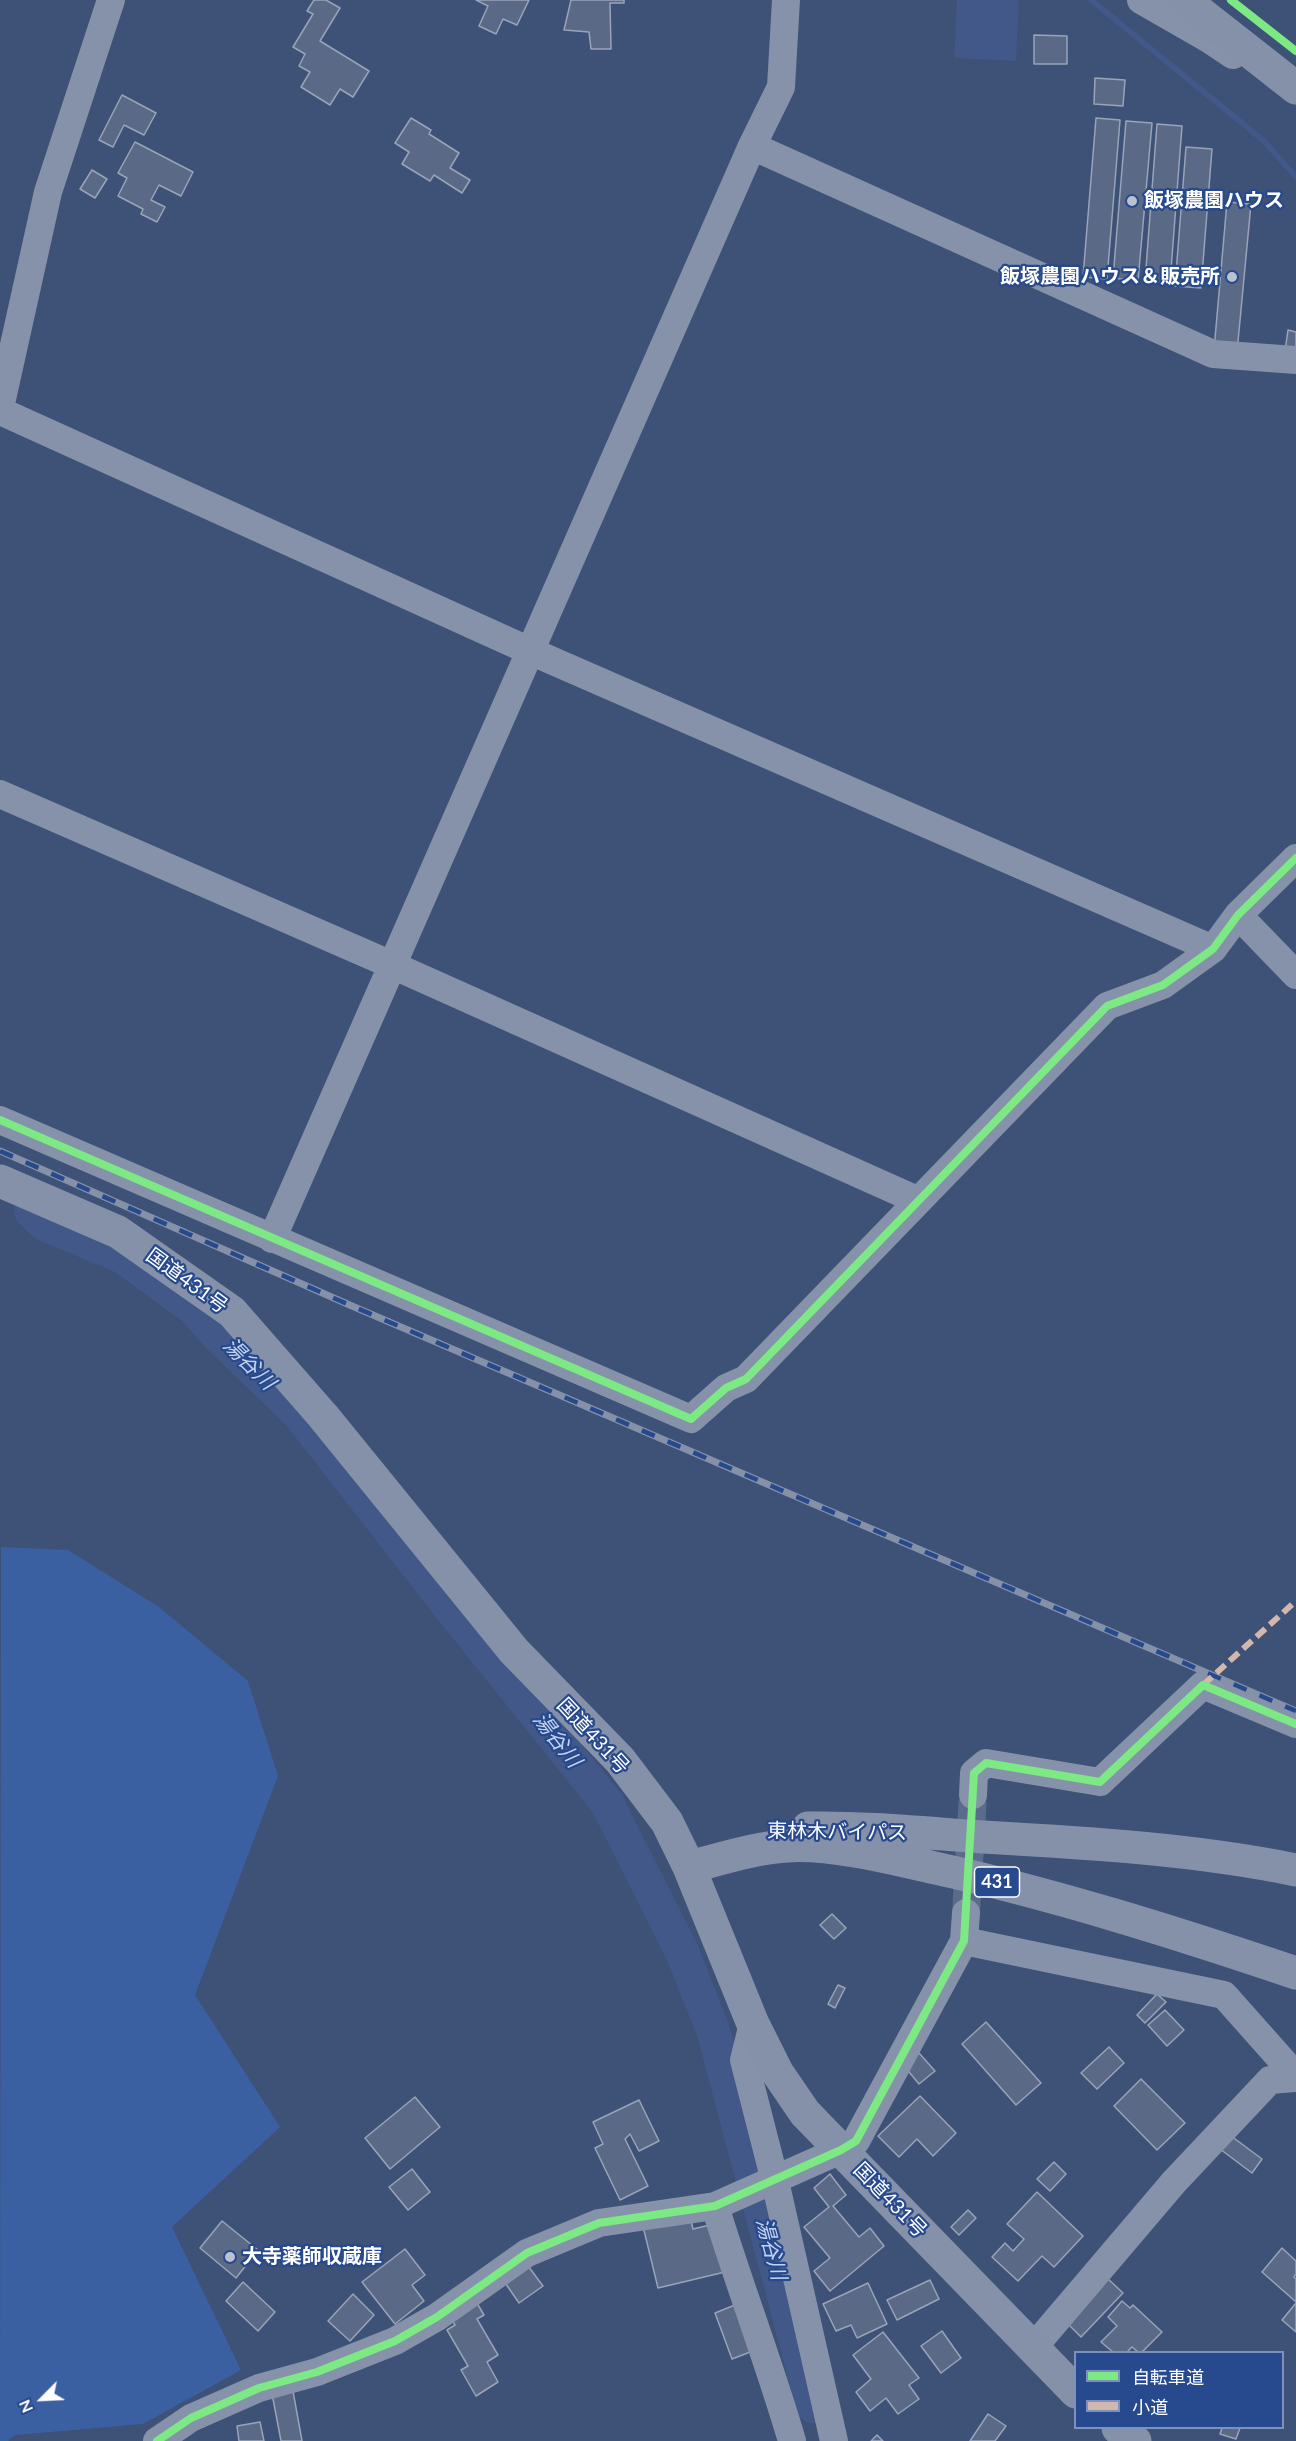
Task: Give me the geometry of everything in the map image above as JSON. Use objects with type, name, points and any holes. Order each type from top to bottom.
[{"type":"highway","name":"国道431号","points":[[0,1181],[118,1232],[232,1312],[323,1416],[514,1651],[620,1760],[667,1822],[690,1867],[753,2024],[777,2072],[805,2113],[1074,2390]]},
{"type":"highway","name":"東林木バイパス","points":[[690,1867],[730,1835],[778,1828],[832,1828],[1025,1839],[1195,1854],[1249,1860],[1296,1870]]},
{"type":"highway","name":"東林木バイパス","points":[[690,1867],[747,1852],[788,1846],[890,1858],[992,1881],[1078,1905],[1204,1942],[1296,1973]]},
{"type":"highway","points":[[1120,2429],[1135,2441]]},
{"type":"main road","points":[[1184,0],[1296,90]]},
{"type":"street","points":[[111,0],[48,192],[0,410],[530,651],[1214,949]]},
{"type":"street","points":[[272,1239],[752,146],[781,87],[786,0]]},
{"type":"street","points":[[1141,0],[1209,39],[1281,88],[1296,90]]},
{"type":"street","points":[[752,146],[1213,354],[1296,360]]},
{"type":"street","points":[[0,794],[392,965],[918,1200]]},
{"type":"street","points":[[0,1120],[690,1419],[726,1388],[746,1379],[1107,1006],[1163,985],[1214,949],[1238,915],[1296,858]]},
{"type":"street","points":[[1238,915],[1296,975]]},
{"type":"street","points":[[973,1795],[974,1773],[986,1763],[1100,1782],[1203,1685],[1296,1724]]},
{"type":"street","points":[[157,2441],[191,2418],[259,2388],[317,2372],[395,2341],[437,2317],[527,2253],[598,2223],[714,2206],[775,2181],[856,2141],[964,1941],[966,1913]]},
{"type":"street","points":[[964,1941],[1224,1995],[1296,2077]]},
{"type":"street","points":[[753,2024],[744,2060],[775,2181],[834,2441]]},
{"type":"street","points":[[1032,2349],[1174,2182],[1270,2080],[1296,2077]]},
{"type":"street","points":[[714,2206],[733,2267],[775,2383],[792,2441]]},
{"type":"shaded area","points":[[957,0],[1019,0],[1016,61],[954,58]]},
{"type":"shaded area","points":[[1,1547],[68,1550],[159,1607],[248,1681],[278,1776],[195,1995],[280,2127],[172,2227],[241,2370],[143,2424],[15,2435],[8,2441],[0,2441]]},
{"type":"building","points":[[314,0],[326,0],[340,8],[320,41],[369,71],[353,97],[340,89],[330,105],[301,87],[310,72],[299,66],[305,54],[293,47],[313,14],[307,11]]},
{"type":"building","points":[[476,0],[529,0],[517,25],[503,19],[496,34],[479,26],[488,6]]},
{"type":"building","points":[[571,0],[624,0],[624,3],[610,3],[611,49],[591,49],[589,32],[564,30]]},
{"type":"building","points":[[1034,35],[1067,36],[1067,64],[1034,64]]},
{"type":"building","points":[[1095,78],[1125,80],[1123,106],[1094,104]]},
{"type":"building","points":[[122,95],[156,113],[144,135],[124,125],[113,147],[99,140]]},
{"type":"building","points":[[411,118],[431,130],[429,134],[459,153],[450,168],[470,180],[462,193],[434,175],[430,181],[402,164],[409,152],[395,143]]},
{"type":"building","name":"飯塚農園ハウス","points":[[1096,118],[1120,120],[1107,279],[1083,277]]},
{"type":"building","name":"飯塚農園ハウス","points":[[1126,121],[1152,123],[1138,281],[1113,278]]},
{"type":"building","name":"飯塚農園ハウス","points":[[1157,124],[1182,126],[1170,283],[1145,281]]},
{"type":"building","points":[[135,142],[193,172],[181,196],[159,185],[151,200],[165,207],[157,222],[141,214],[143,209],[118,196],[127,178],[118,173]]},
{"type":"building","name":"飯塚農園ハウス","points":[[1186,147],[1212,149],[1201,288],[1175,286]]},
{"type":"building","points":[[92,170],[107,179],[95,198],[80,189]]},
{"type":"building","name":"飯塚農園ハウス＆販売所","points":[[1227,202],[1251,204],[1237,352],[1214,350]]},
{"type":"building","points":[[1288,330],[1296,332],[1296,352],[1285,351]]},
{"type":"building","points":[[832,1914],[846,1928],[834,1939],[820,1925]]},
{"type":"building","points":[[838,1985],[845,1988],[835,2008],[828,2004]]},
{"type":"building","points":[[1157,1994],[1166,2002],[1145,2023],[1137,2015]]},
{"type":"building","points":[[1165,2010],[1184,2030],[1167,2046],[1148,2025]]},
{"type":"building","points":[[986,2022],[1041,2083],[1016,2105],[962,2044]]},
{"type":"building","points":[[1109,2047],[1124,2063],[1097,2089],[1081,2073]]},
{"type":"building","points":[[919,2053],[935,2071],[919,2084],[904,2066]]},
{"type":"building","points":[[1141,2079],[1185,2123],[1157,2150],[1114,2106]]},
{"type":"building","points":[[920,2096],[956,2133],[933,2156],[917,2139],[899,2157],[878,2136]]},
{"type":"building","points":[[415,2097],[440,2127],[390,2169],[365,2138]]},
{"type":"building","points":[[639,2100],[659,2141],[639,2151],[630,2134],[625,2139],[648,2186],[620,2200],[595,2148],[603,2144],[593,2122]]},
{"type":"building","points":[[1227,2133],[1262,2159],[1252,2173],[1216,2146]]},
{"type":"building","points":[[1054,2162],[1066,2174],[1050,2191],[1037,2179]]},
{"type":"building","points":[[412,2169],[430,2192],[408,2210],[389,2187]]},
{"type":"building","points":[[830,2174],[846,2195],[833,2206],[859,2237],[870,2228],[884,2246],[830,2291],[814,2271],[830,2258],[804,2227],[829,2207],[814,2188]]},
{"type":"building","points":[[1037,2192],[1083,2236],[1054,2267],[1042,2256],[1018,2281],[992,2257],[1005,2243],[1013,2251],[1024,2239],[1007,2224]]},
{"type":"building","points":[[688,2207],[693,2229],[714,2224],[725,2272],[658,2288],[641,2218]]},
{"type":"building","points":[[968,2210],[976,2218],[959,2235],[951,2227]]},
{"type":"building","points":[[222,2221],[258,2250],[236,2278],[200,2248]]},
{"type":"building","points":[[1282,2248],[1296,2261],[1294,2277],[1296,2279],[1296,2302],[1262,2272]]},
{"type":"building","points":[[405,2249],[425,2275],[412,2285],[424,2301],[395,2324],[362,2282]]},
{"type":"building","points":[[520,2255],[543,2286],[519,2303],[497,2271]]},
{"type":"building","points":[[1106,2277],[1123,2293],[1081,2337],[1065,2321]]},
{"type":"building","points":[[930,2280],[939,2299],[897,2320],[887,2300]]},
{"type":"building","points":[[243,2282],[275,2312],[258,2331],[226,2301]]},
{"type":"building","points":[[868,2283],[887,2324],[857,2338],[851,2325],[836,2331],[823,2304]]},
{"type":"building","points":[[471,2293],[484,2315],[477,2319],[498,2355],[487,2362],[498,2382],[476,2396],[461,2370],[468,2366],[447,2330],[455,2325],[445,2308]]},
{"type":"building","points":[[353,2294],[374,2315],[350,2341],[328,2321]]},
{"type":"building","points":[[1122,2301],[1130,2308],[1133,2305],[1162,2332],[1143,2351],[1137,2351],[1132,2347],[1128,2351],[1112,2351],[1101,2342],[1117,2326],[1108,2317]]},
{"type":"building","points":[[740,2303],[758,2349],[732,2359],[715,2313]]},
{"type":"building","points":[[1296,2303],[1296,2332],[1282,2320]]},
{"type":"building","points":[[942,2331],[961,2358],[941,2373],[921,2346]]},
{"type":"building","points":[[883,2332],[919,2378],[909,2385],[919,2399],[898,2414],[886,2398],[870,2411],[856,2392],[871,2379],[853,2355]]},
{"type":"building","points":[[291,2380],[302,2441],[281,2441],[270,2383]]},
{"type":"building","points":[[988,2414],[1006,2426],[995,2441],[970,2441]]},
{"type":"building","points":[[260,2422],[264,2441],[239,2441],[237,2426]]},
{"type":"building","points":[[1222,2429],[1240,2429],[1236,2439],[1220,2434]]},
{"type":"building","points":[[877,2435],[883,2441],[871,2441]]},
{"type":"waterway","points":[[1091,0],[1264,141],[1296,177]]},
{"type":"waterway","name":"湯谷川","points":[[31,1211],[44,1224],[123,1257],[193,1308],[218,1336],[299,1414],[607,1803],[682,1952],[713,2030],[813,2406]]},
{"type":"tunnel","points":[[966,1913],[973,1795]]},
{"type":"railway","points":[[0,1151],[352,1306],[1296,1711]]},
{"type":"marked path","points":[[1203,1685],[1296,1601]]},
{"type":"cycle path","points":[[1231,0],[1296,51]]},
{"type":"cycle path","points":[[0,1120],[691,1419],[726,1388],[746,1379],[1107,1006],[1163,985],[1213,949],[1238,915],[1296,858]]},
{"type":"cycle path","points":[[157,2441],[191,2418],[259,2388],[317,2372],[395,2341],[437,2317],[527,2253],[599,2223],[715,2206],[841,2150],[856,2141],[964,1941],[974,1773],[986,1763],[1100,1782],[1203,1685],[1296,1724]]},
{"type":"place","name":"飯塚農園ハウス","points":[[1132,201]]},
{"type":"place","name":"飯塚農園ハウス＆販売所","points":[[1232,277]]},
{"type":"place","name":"大寺薬師収蔵庫","points":[[230,2257]]}]
